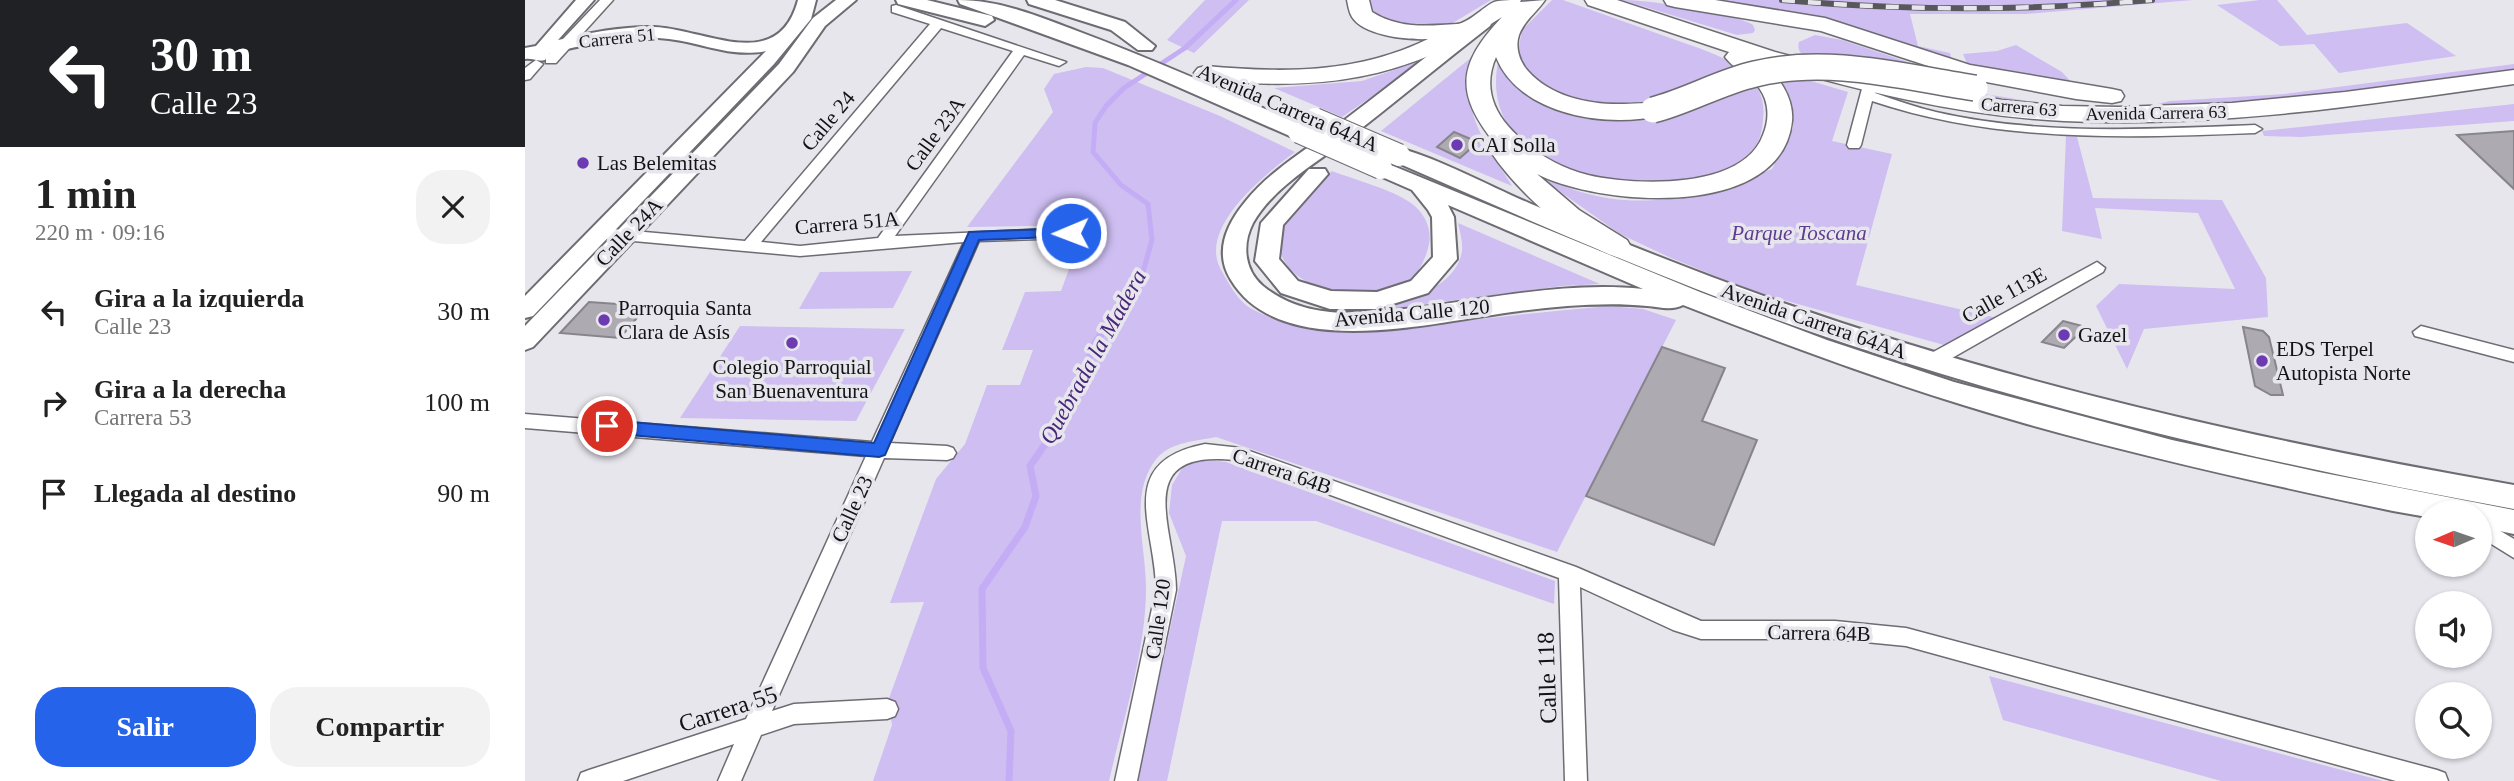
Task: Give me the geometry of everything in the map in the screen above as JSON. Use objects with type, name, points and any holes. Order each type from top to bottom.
[{"type":"highway","points":[[1358,0],[1362,15],[1374,24],[1390,31],[1412,33],[1459,28],[1514,7]]},
{"type":"highway","name":"Avenida Carrera 63","points":[[1596,0],[1693,34],[1836,77],[1868,90],[2011,109],[2158,115],[2271,109],[2514,77]]},
{"type":"highway","name":"Avenida Carrera 63","points":[[1675,0],[1825,25],[1965,71],[2107,96],[2173,97]]},
{"type":"highway","points":[[1188,71],[1289,80],[1336,77],[1362,72],[1433,46],[1514,7]]},
{"type":"highway","points":[[1514,7],[1493,40],[1478,74],[1479,103],[1490,132],[1536,191],[1576,223],[1616,247]]},
{"type":"highway","name":"Avenida Carrera 63","points":[[1514,7],[1506,51],[1509,62],[1523,83],[1550,97],[1584,108],[1616,112],[1672,106],[1755,73],[1798,67],[1830,67],[2074,101],[2121,102],[2255,92],[2514,58]]},
{"type":"highway","points":[[1693,34],[1749,40],[1764,34],[1766,29],[1762,23],[1727,9]]},
{"type":"highway","points":[[1836,77],[1796,56],[1791,48],[1791,41],[1795,36],[1815,31],[1834,33],[1910,54]]},
{"type":"highway","points":[[1479,103],[1501,137],[1520,153],[1577,180],[1623,191],[1646,192],[1721,181],[1757,164],[1765,155],[1778,132],[1781,108],[1775,91],[1758,70],[1693,34]]},
{"type":"main road","points":[[561,37],[585,0]]},
{"type":"main road","name":"Calle 24A","points":[[525,310],[752,77],[790,35],[805,13],[807,0]]},
{"type":"main road","name":"Calle 24A","points":[[525,341],[786,68],[819,22],[847,0]]},
{"type":"main road","points":[[967,0],[1137,51]]},
{"type":"main road","points":[[1003,0],[1137,51]]},
{"type":"main road","points":[[1036,0],[1118,26],[1137,51]]},
{"type":"main road","points":[[900,4],[959,12],[1061,44],[1137,51]]},
{"type":"main road","name":"Avenida Calle 120","points":[[1420,185],[1442,215],[1447,234],[1447,250],[1440,266],[1428,280],[1408,292],[1377,301],[1328,301],[1304,295],[1286,285],[1273,271],[1265,240],[1272,220],[1295,192],[1514,7]]},
{"type":"main road","name":"Avenida Calle 120","points":[[1514,7],[1302,163],[1256,204],[1236,236],[1233,253],[1238,271],[1248,286],[1281,311],[1326,321],[1365,321],[1600,294],[1656,297],[1708,304]]},
{"type":"main road","points":[[561,37],[580,29]]},
{"type":"main road","name":"Carrera 51","points":[[534,62],[561,37],[653,32],[681,35],[747,50],[770,46],[790,35]]},
{"type":"main road","name":"Carrera 51","points":[[534,62],[597,50],[651,46],[731,64],[752,77]]},
{"type":"main road","name":"Avenida Carrera 64AA","points":[[1137,51],[1188,71],[1390,162],[1763,305],[1932,361],[2087,406],[2242,443],[2514,497]]},
{"type":"main road","name":"Avenida Carrera 64AA","points":[[1188,71],[1307,125]]},
{"type":"main road","name":"Avenida Carrera 64AA","points":[[1390,162],[1420,185],[1708,304],[1884,369],[2068,423],[2269,473],[2415,503]]},
{"type":"main road","points":[[2492,517],[2514,522]]},
{"type":"street","points":[[580,29],[607,0]]},
{"type":"street","points":[[900,4],[938,23],[1059,62]]},
{"type":"street","name":"Calle 24","points":[[749,246],[938,23]]},
{"type":"street","name":"Calle 23A","points":[[883,242],[1021,50]]},
{"type":"street","points":[[1854,145],[1868,90]]},
{"type":"street","name":"Carrera 63","points":[[1868,90],[1942,118],[2007,127],[2128,133],[2255,129]]},
{"type":"street","name":"Carrera 51A","points":[[600,233],[813,251],[883,242],[1071,233]]},
{"type":"street","name":"Calle 23","points":[[729,781],[974,236]]},
{"type":"street","name":"Calle 113E","points":[[1932,361],[2097,268]]},
{"type":"street","points":[[2421,332],[2514,356]]},
{"type":"street","points":[[525,421],[879,450],[947,453]]},
{"type":"street","name":"Calle 120","points":[[1126,781],[1166,590],[1165,564],[1154,510],[1156,491],[1164,474],[1174,462],[1200,450],[1214,450]]},
{"type":"street","name":"Carrera 64B","points":[[1214,450],[1235,453],[1569,573],[1680,624],[1701,630],[1835,630],[1906,638],[2437,781]]},
{"type":"street","points":[[2492,535],[2514,550]]},
{"type":"street","name":"Calle 118","points":[[1569,573],[1576,781]]},
{"type":"street","name":"Carrera 55","points":[[589,781],[794,714],[887,709]]},
{"type":"green space","points":[[1205,0],[1249,0],[1194,53],[1167,40]]},
{"type":"green space","points":[[1367,0],[1491,0],[1446,27],[1416,28],[1377,18],[1369,10]]},
{"type":"green space","points":[[1552,0],[1563,0],[1699,48],[1740,69],[1756,85],[1762,97],[1764,111],[1761,133],[1754,148],[1736,165],[1672,182],[1599,178],[1564,168],[1534,152],[1511,129],[1498,99],[1498,62],[1525,92],[1539,100],[1568,108],[1625,108],[1565,99],[1524,71],[1517,56],[1522,30]]},
{"type":"green space","points":[[1622,0],[1709,11],[1742,20],[1753,25],[1755,30],[1753,33],[1737,35]]},
{"type":"green space","points":[[1712,0],[2193,0],[2026,14],[1910,14],[1918,46],[1950,53],[1952,61]]},
{"type":"green space","points":[[2277,0],[2307,35],[2407,23],[2456,56],[2339,73],[2314,44],[2280,46],[2217,5]]},
{"type":"green space","points":[[1815,35],[1842,40],[1956,78],[1960,90],[2028,101],[1960,94],[1813,62],[1802,54],[1798,46],[1799,42]]},
{"type":"green space","points":[[2016,45],[2062,72],[2075,86],[1968,66],[1963,54],[1997,51]]},
{"type":"green space","points":[[1478,52],[1470,85],[1473,116],[1484,141],[1512,186],[1381,131]]},
{"type":"green space","points":[[1426,59],[1342,117],[1274,88],[1362,81]]},
{"type":"green space","points":[[2514,64],[2514,72],[2283,101],[2132,110],[2170,101],[2285,94]]},
{"type":"green space","points":[[1086,67],[1103,68],[1220,116],[1295,152],[1239,202],[1219,235],[1216,252],[1220,268],[1242,302],[1252,309],[1305,328],[1360,332],[1609,306],[1643,309],[1676,320],[1557,552],[1216,437],[1177,445],[1157,458],[1143,487],[1141,521],[1145,612],[1133,685],[1109,781],[873,781],[892,725],[888,701],[924,602],[890,603],[936,479],[965,444],[987,385],[1020,385],[1033,350],[1002,350],[1025,292],[1061,291],[1085,225],[967,227],[1053,112],[1044,89],[1054,74]]},
{"type":"green space","name":"Parque Toscana","points":[[1767,68],[1848,92],[1832,141],[1892,154],[1856,285],[1997,318],[1944,345],[1758,293],[1620,234],[1531,171],[1581,192],[1605,198],[1654,200],[1702,193],[1772,169],[1793,128],[1790,97]]},
{"type":"green space","points":[[2514,104],[2514,121],[2301,137],[2264,136],[2262,131]]},
{"type":"green space","points":[[2066,136],[2077,137],[2093,198],[2222,200],[2266,278],[2268,317],[2144,329],[2127,369],[2096,306],[2119,284],[2235,289],[2198,213],[2095,208],[2102,239],[2062,231]]},
{"type":"green space","points":[[1332,171],[1393,193],[1411,203],[1423,216],[1430,238],[1428,250],[1418,271],[1405,284],[1385,293],[1337,293],[1313,285],[1294,273],[1282,256],[1280,236],[1290,212]]},
{"type":"green space","points":[[1458,223],[1600,284],[1562,286],[1358,313],[1420,294],[1448,277],[1457,266],[1462,251]]},
{"type":"green space","points":[[912,271],[893,308],[799,309],[820,272]]},
{"type":"green space","points":[[740,326],[905,329],[856,421],[680,418]]},
{"type":"green space","points":[[1199,459],[1226,462],[1555,581],[1554,604],[1316,521],[1222,521],[1167,781],[1137,781],[1186,556],[1169,513],[1172,485],[1183,467]]},
{"type":"green space","points":[[1989,676],[2383,781],[2221,781],[2003,720]]},
{"type":"building","points":[[2514,131],[2514,189],[2457,135]]},
{"type":"building","name":"CAI Solla","points":[[1454,132],[1478,142],[1460,158],[1437,147]]},
{"type":"building","name":"Parroquia Santa Clara de Asís","points":[[589,302],[647,306],[620,338],[560,333]]},
{"type":"building","name":"Gazel","points":[[2063,321],[2086,327],[2064,348],[2042,342]]},
{"type":"building","name":"EDS Terpel Autopista Norte","points":[[2243,327],[2263,331],[2269,337],[2283,395],[2271,395],[2255,386]]},
{"type":"building","points":[[1662,347],[1725,368],[1702,421],[1757,440],[1714,545],[1586,496]]},
{"type":"waterway","name":"Quebrada la Madera","points":[[1103,332],[1143,272],[1152,240],[1148,204],[1121,185],[1093,152],[1095,123],[1106,106],[1124,88],[1185,48],[1236,0]]},
{"type":"waterway","name":"Quebrada la Madera","points":[[1009,781],[1011,731],[983,668],[982,589],[1025,527],[1036,496],[1030,466],[1066,414],[1095,343],[1104,330]]},
{"type":"railway","points":[[1782,0],[1967,8],[2152,0]]},
{"type":"place","name":"CAI Solla","points":[[1457,145]]},
{"type":"place","name":"Las Belemitas","points":[[583,163]]},
{"type":"place","name":"Parroquia Santa Clara de Asís","points":[[604,320]]},
{"type":"place","name":"Gazel","points":[[2064,335]]},
{"type":"place","name":"Colegio Parroquial San Buenaventura","points":[[792,343]]},
{"type":"place","name":"EDS Terpel Autopista Norte","points":[[2262,361]]},
{"type":"route","points":[[607,426],[879,450],[974,236],[1071,233]]}]
